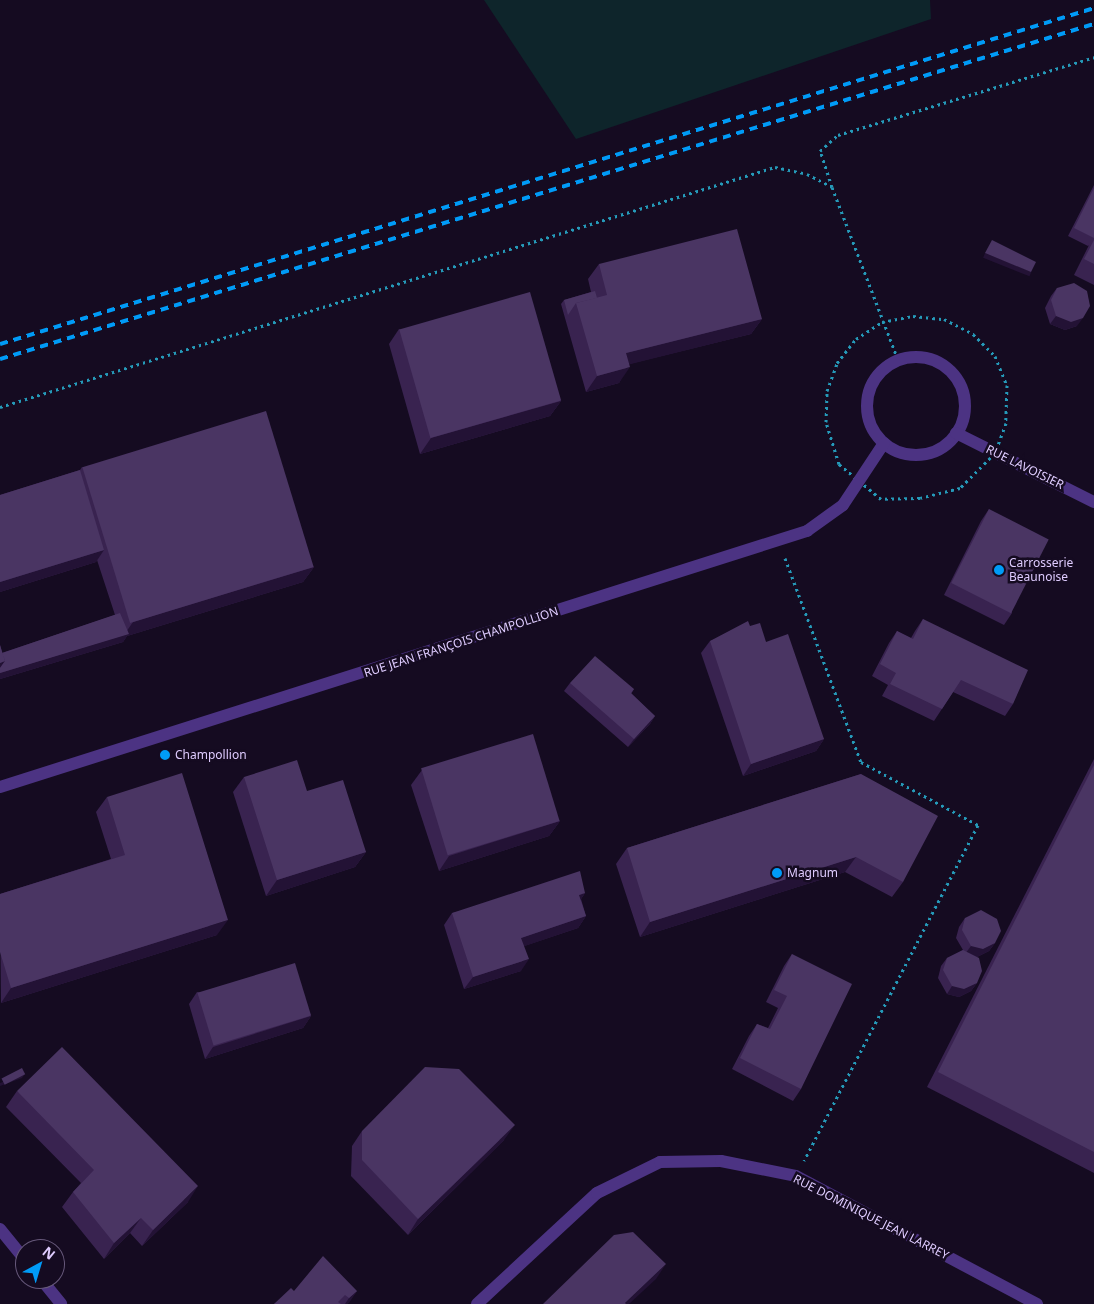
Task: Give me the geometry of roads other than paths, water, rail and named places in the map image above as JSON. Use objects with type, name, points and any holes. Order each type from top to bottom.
[{"type":"street","points":[[925,358],[954,376],[965,407],[956,433],[947,443],[923,454],[902,452],[884,443],[869,419],[869,391],[885,367],[898,360],[925,358]]},
{"type":"street","name":"RUE LAVOISIER","points":[[956,433],[1094,502]]},
{"type":"street","name":"RUE JEAN FRANÇOIS CHAMPOLLION","points":[[0,787],[779,541],[829,518],[863,480],[884,443]]},
{"type":"street","name":"RUE DOMINIQUE JEAN LARREY","points":[[477,1304],[597,1193],[660,1162],[721,1161],[796,1176],[1037,1304]]},
{"type":"street","points":[[0,1229],[15,1248]]},
{"type":"street","points":[[49,1289],[62,1304]]},
{"type":"railway","points":[[0,344],[1094,8]]},
{"type":"railway","points":[[0,359],[1094,24]]},
{"type":"place","name":"Carrosserie Beaunoise","points":[[999,570]]},
{"type":"place","name":"Champollion","points":[[165,755]]},
{"type":"place","name":"Magnum","points":[[777,873]]}]
